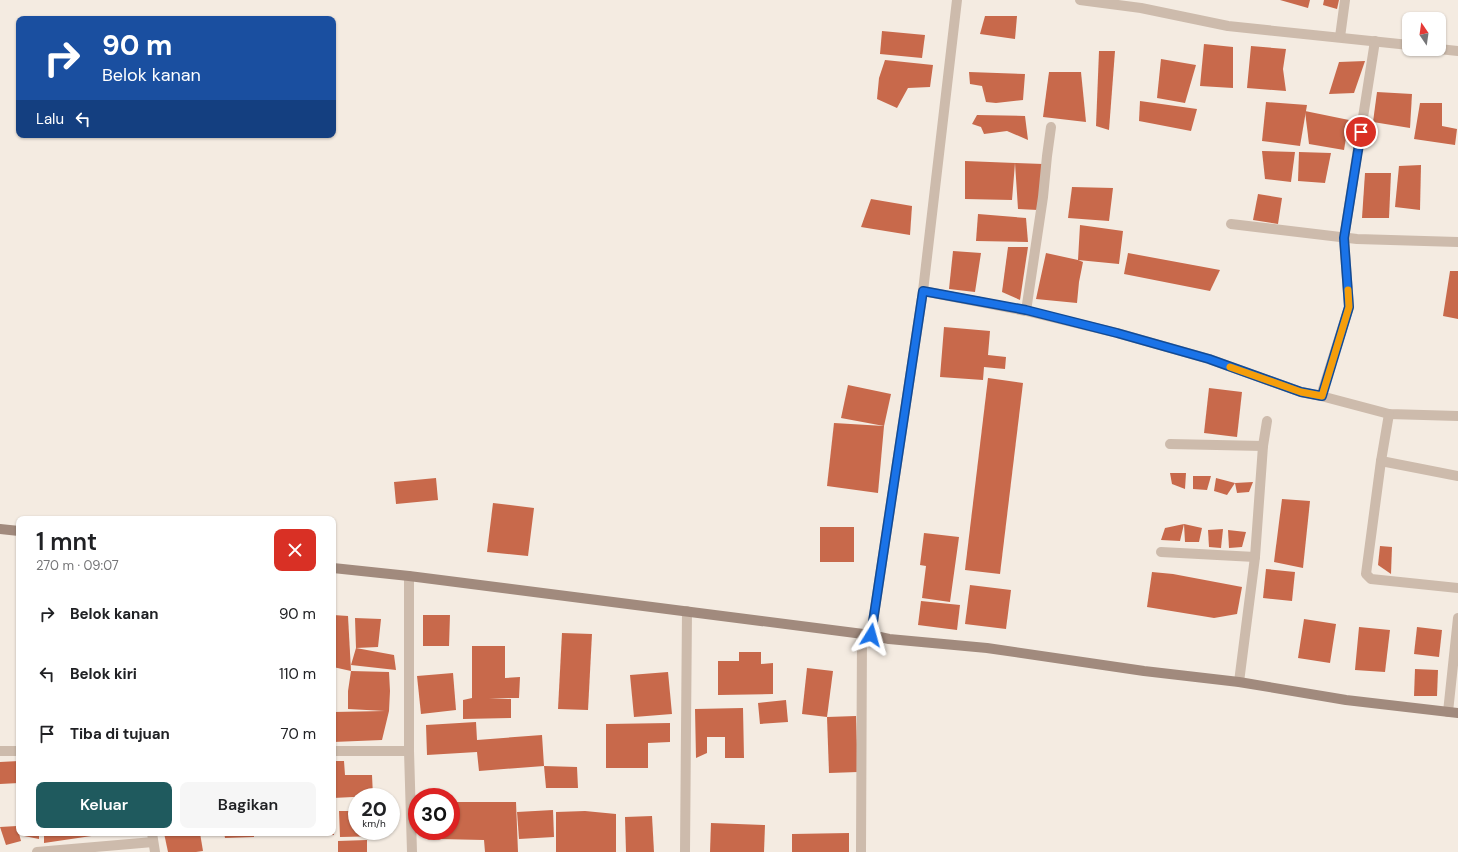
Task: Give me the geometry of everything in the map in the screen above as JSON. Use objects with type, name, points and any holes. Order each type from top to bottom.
[{"type":"main road","points":[[0,529],[16,531]]},
{"type":"main road","points":[[336,568],[409,576],[867,634],[889,639],[987,648],[1144,671],[1239,682],[1346,700],[1453,713]]},
{"type":"street","points":[[861,852],[867,634],[923,291],[957,0]]},
{"type":"street","points":[[1080,0],[1141,8],[1228,26],[1402,44]]},
{"type":"street","points":[[1340,37],[1345,0]]},
{"type":"street","points":[[1322,396],[1349,307],[1344,238],[1375,41]]},
{"type":"street","points":[[1446,50],[1458,51]]},
{"type":"street","points":[[1026,310],[1043,197],[1051,127]]},
{"type":"street","points":[[1231,224],[1344,238],[1458,242]]},
{"type":"street","points":[[923,291],[1026,310],[1117,333],[1209,359],[1301,392],[1322,396],[1389,414],[1458,416]]},
{"type":"street","points":[[1389,414],[1365,571],[1367,576],[1371,579],[1458,588]]},
{"type":"street","points":[[1239,682],[1255,558],[1263,446],[1267,421]]},
{"type":"street","points":[[1170,444],[1263,446]]},
{"type":"street","points":[[1381,461],[1458,476]]},
{"type":"street","points":[[1161,552],[1255,558]]},
{"type":"street","points":[[409,576],[409,751],[412,852]]},
{"type":"street","points":[[685,852],[687,611]]},
{"type":"street","points":[[1453,713],[1458,618]]},
{"type":"street","points":[[0,751],[16,751]]},
{"type":"street","points":[[336,751],[409,751]]},
{"type":"street","points":[[37,852],[153,842]]},
{"type":"building","points":[[1280,0],[1310,0],[1308,8]]},
{"type":"building","points":[[1324,0],[1339,0],[1337,9],[1323,5]]},
{"type":"building","points":[[985,16],[1017,16],[1015,39],[980,34]]},
{"type":"building","points":[[882,31],[925,35],[922,58],[880,54]]},
{"type":"building","points":[[1204,44],[1233,47],[1233,88],[1200,86]]},
{"type":"building","points":[[1251,46],[1286,49],[1283,69],[1286,91],[1247,88]]},
{"type":"building","points":[[1099,51],[1115,51],[1109,130],[1096,126]]},
{"type":"building","points":[[1161,59],[1196,65],[1185,103],[1157,98]]},
{"type":"building","points":[[885,60],[933,65],[930,87],[908,88],[897,108],[877,99],[879,78]]},
{"type":"building","points":[[1365,61],[1354,93],[1329,94],[1339,62]]},
{"type":"building","points":[[969,72],[1025,74],[1023,100],[996,103],[986,102],[982,86],[970,84]]},
{"type":"building","points":[[1049,72],[1081,72],[1086,122],[1043,117]]},
{"type":"building","points":[[1377,92],[1412,94],[1410,128],[1373,122]]},
{"type":"building","points":[[1140,101],[1197,109],[1191,131],[1139,121]]},
{"type":"building","points":[[1266,102],[1307,105],[1300,146],[1262,141]]},
{"type":"building","points":[[1420,103],[1442,103],[1442,126],[1457,129],[1455,145],[1414,139]]},
{"type":"building","points":[[1305,111],[1349,120],[1344,150],[1309,144]]},
{"type":"building","points":[[977,115],[1025,116],[1028,140],[1007,131],[984,134],[981,127],[972,124]]},
{"type":"building","points":[[1262,151],[1295,152],[1291,182],[1265,179]]},
{"type":"building","points":[[1299,152],[1331,153],[1325,183],[1298,181]]},
{"type":"building","points":[[965,161],[1015,163],[1012,200],[965,199]]},
{"type":"building","points":[[1015,163],[1043,164],[1038,210],[1018,209]]},
{"type":"building","points":[[1421,165],[1420,210],[1395,207],[1399,166]]},
{"type":"building","points":[[1365,173],[1391,173],[1389,218],[1362,218]]},
{"type":"building","points":[[1072,187],[1113,188],[1109,221],[1068,218]]},
{"type":"building","points":[[1258,194],[1282,198],[1278,224],[1253,220]]},
{"type":"building","points":[[871,199],[912,206],[910,235],[861,227]]},
{"type":"building","points":[[978,214],[1026,218],[1028,242],[976,241]]},
{"type":"building","points":[[1080,225],[1123,231],[1119,264],[1078,260]]},
{"type":"building","points":[[1008,247],[1028,247],[1020,300],[1002,292]]},
{"type":"building","points":[[953,251],[981,253],[975,292],[949,289]]},
{"type":"building","points":[[1046,253],[1083,262],[1077,303],[1036,299]]},
{"type":"building","points":[[1128,253],[1220,270],[1210,291],[1124,274]]},
{"type":"building","points":[[1450,271],[1458,271],[1458,319],[1443,316]]},
{"type":"building","points":[[944,327],[990,331],[988,355],[1006,357],[1005,369],[984,367],[983,380],[940,377]]},
{"type":"building","points":[[988,378],[1023,383],[1000,574],[965,570]]},
{"type":"building","points":[[848,385],[891,394],[884,426],[841,418]]},
{"type":"building","points":[[1209,388],[1242,392],[1237,437],[1204,433]]},
{"type":"building","points":[[834,423],[884,426],[878,493],[827,486]]},
{"type":"building","points":[[1170,473],[1186,473],[1185,489],[1172,484]]},
{"type":"building","points":[[1193,476],[1211,476],[1207,490],[1193,489]]},
{"type":"building","points":[[436,478],[438,500],[396,504],[394,482]]},
{"type":"building","points":[[1216,478],[1235,483],[1227,495],[1214,491]]},
{"type":"building","points":[[1253,482],[1249,492],[1237,493],[1235,483]]},
{"type":"building","points":[[1282,499],[1310,501],[1303,568],[1274,562]]},
{"type":"building","points":[[493,503],[534,508],[528,556],[487,552]]},
{"type":"building","points":[[1184,524],[1202,528],[1199,542],[1185,542]]},
{"type":"building","points":[[1184,524],[1180,541],[1161,540],[1165,528]]},
{"type":"building","points":[[820,527],[854,527],[854,562],[820,562]]},
{"type":"building","points":[[1223,529],[1221,548],[1209,547],[1208,530]]},
{"type":"building","points":[[1228,530],[1246,532],[1242,547],[1229,548]]},
{"type":"building","points":[[924,533],[959,537],[950,602],[922,598],[926,566],[920,565]]},
{"type":"building","points":[[1380,546],[1392,547],[1391,574],[1378,565]]},
{"type":"building","points":[[1266,569],[1295,572],[1292,601],[1263,598]]},
{"type":"building","points":[[1152,572],[1173,574],[1242,587],[1237,614],[1214,618],[1147,607]]},
{"type":"building","points":[[970,585],[1011,590],[1006,629],[965,624]]},
{"type":"building","points":[[921,601],[960,605],[957,630],[918,625]]},
{"type":"building","points":[[336,615],[348,616],[351,671],[336,668]]},
{"type":"building","points":[[423,615],[450,615],[449,646],[423,646]]},
{"type":"building","points":[[355,618],[381,619],[378,647],[356,648]]},
{"type":"building","points":[[1304,619],[1336,624],[1330,663],[1298,658]]},
{"type":"building","points":[[1359,627],[1390,630],[1385,672],[1355,670]]},
{"type":"building","points":[[1417,627],[1442,630],[1439,657],[1414,654]]},
{"type":"building","points":[[562,633],[592,634],[588,710],[558,709]]},
{"type":"building","points":[[472,646],[505,646],[505,678],[520,677],[519,698],[489,698],[511,699],[511,718],[463,719],[463,700],[472,698]]},
{"type":"building","points":[[356,648],[394,655],[396,670],[351,665]]},
{"type":"building","points":[[739,652],[761,652],[761,664],[773,663],[773,694],[718,695],[718,661],[739,661]]},
{"type":"building","points":[[807,668],[833,671],[827,717],[802,714]]},
{"type":"building","points":[[1415,669],[1438,670],[1437,696],[1414,696]]},
{"type":"building","points":[[351,671],[389,672],[389,711],[382,740],[336,742],[336,712],[385,711],[348,709],[348,691]]},
{"type":"building","points":[[668,672],[672,714],[634,717],[630,675]]},
{"type":"building","points":[[453,673],[456,710],[421,714],[417,676]]},
{"type":"building","points":[[786,700],[788,722],[760,724],[758,703]]},
{"type":"building","points":[[743,708],[744,758],[725,758],[725,737],[707,737],[707,753],[696,758],[695,709]]},
{"type":"building","points":[[856,716],[858,772],[829,773],[827,717]]},
{"type":"building","points":[[476,722],[477,740],[542,735],[544,766],[479,771],[477,752],[427,755],[426,725]]},
{"type":"building","points":[[670,723],[670,742],[648,743],[648,768],[606,768],[606,724]]},
{"type":"building","points":[[16,761],[16,783],[0,784],[0,762]]},
{"type":"building","points":[[336,761],[344,761],[345,775],[372,775],[373,788],[348,788],[348,797],[336,798]]},
{"type":"building","points":[[544,766],[577,767],[578,788],[546,788]]},
{"type":"building","points":[[460,802],[516,802],[518,852],[485,852],[484,840],[460,839]]},
{"type":"building","points":[[553,810],[554,837],[519,839],[517,812]]},
{"type":"building","points":[[339,811],[348,811],[348,837],[340,837]]},
{"type":"building","points":[[585,811],[616,814],[616,852],[556,852],[556,812]]},
{"type":"building","points":[[652,816],[654,852],[626,852],[625,817]]},
{"type":"building","points":[[711,823],[765,825],[764,852],[710,852]]},
{"type":"building","points":[[16,826],[16,836],[20,836],[21,841],[6,845],[0,827]]},
{"type":"building","points":[[849,833],[849,852],[792,852],[792,834]]},
{"type":"building","points":[[24,836],[39,836],[39,839]]},
{"type":"building","points":[[44,836],[91,836],[44,843]]},
{"type":"building","points":[[165,836],[200,836],[203,851],[168,852]]},
{"type":"building","points":[[225,836],[254,836],[254,837],[225,838]]},
{"type":"building","points":[[367,840],[367,852],[338,852],[338,841]]},
{"type":"slow traffic","points":[[1230,367],[1301,392],[1322,396],[1349,307],[1348,290]]},
{"type":"route","points":[[871,635],[923,291],[1026,310],[1117,333],[1209,359],[1301,392],[1322,396],[1349,307],[1344,238],[1361,132]]}]
